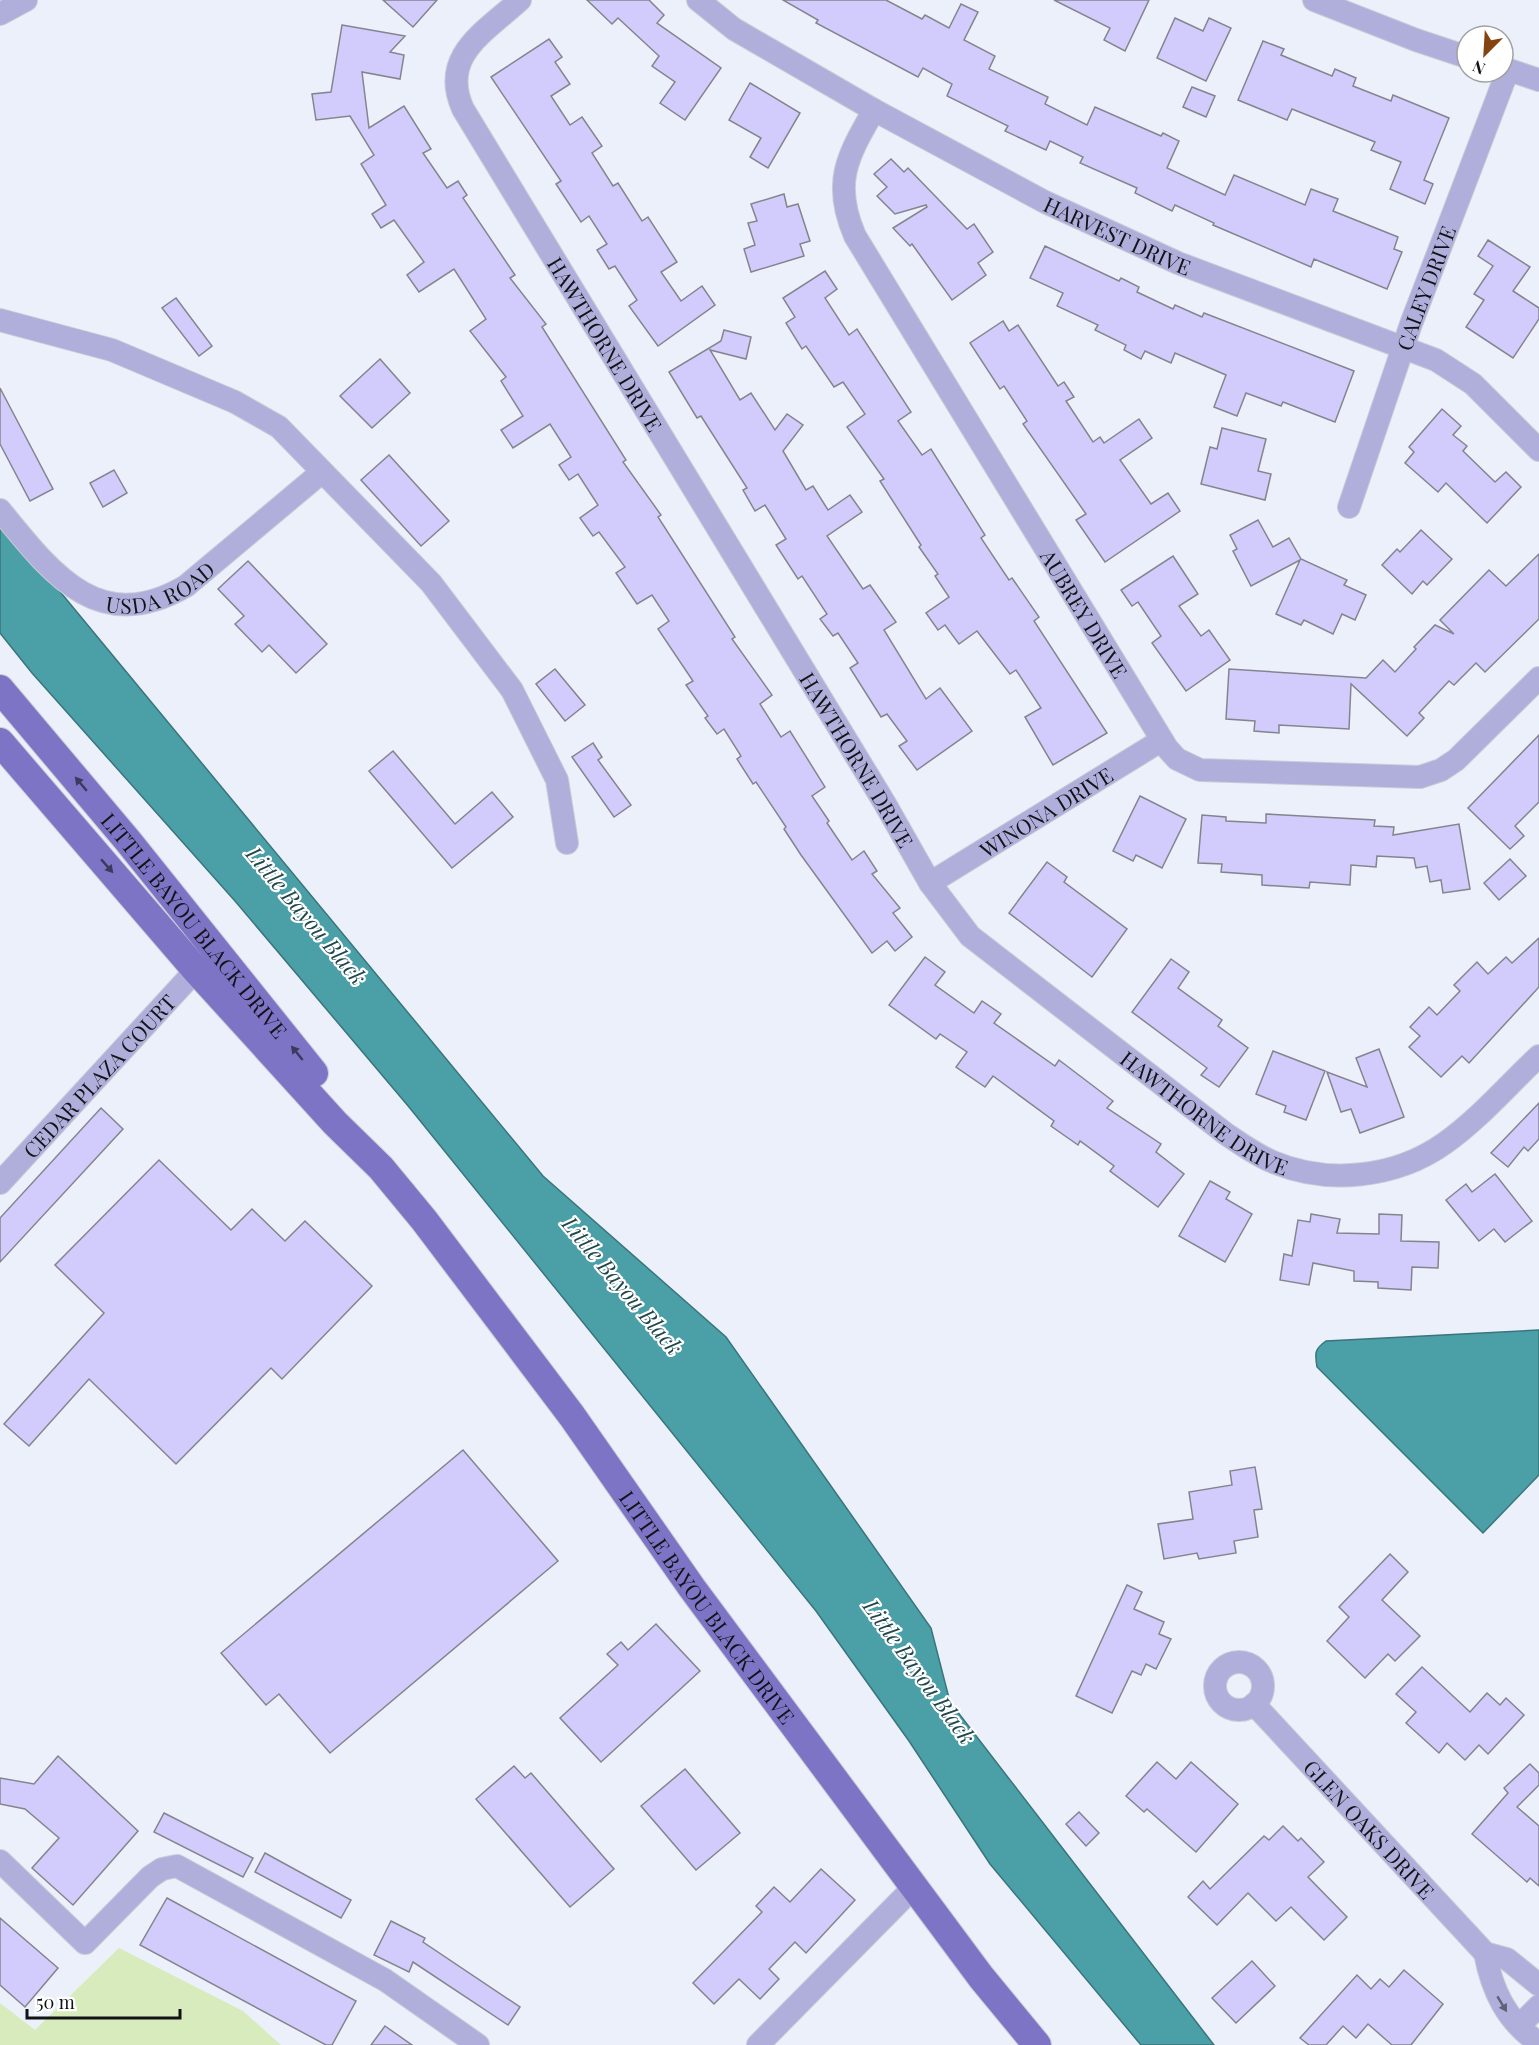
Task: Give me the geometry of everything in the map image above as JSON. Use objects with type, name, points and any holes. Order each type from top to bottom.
[{"type":"main road","name":"LITTLE BAYOU BLACK DRIVE","points":[[0,689],[128,841],[352,1120],[381,1168]]},
{"type":"main road","name":"LITTLE BAYOU BLACK DRIVE","points":[[0,742],[196,970],[335,1124],[381,1168],[424,1220],[572,1416],[692,1588],[914,1887],[981,1977],[1037,2045]]},
{"type":"street","points":[[0,14],[26,0]]},
{"type":"street","name":"HAWTHORNE DRIVE","points":[[520,0],[466,50],[458,63],[454,78],[455,93],[463,110],[884,802],[930,883],[958,924],[985,950],[1226,1134],[1256,1154],[1295,1169],[1317,1174],[1357,1175],[1401,1166],[1423,1156],[1462,1130],[1539,1056]]},
{"type":"street","name":"HARVEST DRIVE","points":[[698,0],[734,29],[874,110],[1110,234],[1246,290],[1436,360],[1464,378],[1539,450]]},
{"type":"street","points":[[1314,0],[1455,53]]},
{"type":"street","points":[[1515,72],[1539,80]]},
{"type":"street","name":"CALEY DRIVE","points":[[1349,507],[1403,348],[1500,84]]},
{"type":"street","name":"AUBREY DRIVE","points":[[874,110],[852,147],[845,168],[843,193],[846,215],[855,236],[1162,740],[1177,759],[1200,770],[1420,777],[1441,770],[1456,760],[1539,678]]},
{"type":"street","points":[[0,320],[112,350],[235,402],[279,428],[431,583],[512,690],[557,780],[567,843]]},
{"type":"street","name":"USDA ROAD","points":[[0,510],[60,577],[84,596],[115,606],[146,604],[167,597],[186,586],[322,472]]},
{"type":"street","name":"WINONA DRIVE","points":[[930,883],[1162,740]]},
{"type":"street","name":"CEDAR PLAZA COURT","points":[[0,1182],[196,970]]},
{"type":"street","name":"GLEN OAKS DRIVE","points":[[1254,1704],[1485,1953],[1490,1977],[1501,2006],[1539,2043]]},
{"type":"street","points":[[0,1861],[85,1942],[150,1877],[162,1869],[177,1866],[385,1980],[478,2045]]},
{"type":"street","points":[[758,2045],[914,1887]]},
{"type":"street","name":"GLEN OAKS DRIVE","points":[[1485,1953],[1507,1959],[1539,1985]]},
{"type":"street","points":[[1520,2025],[1539,2006]]},
{"type":"green space","points":[[119,1948],[243,2011],[281,2045],[0,2045],[0,2003],[35,2030]]},
{"type":"water","name":"Little Bayou Black","points":[[0,519],[543,1176],[726,1337],[931,1628],[950,1702],[1214,2045],[1141,2045],[990,1864],[909,1741],[816,1611],[409,1107],[235,901],[32,673],[0,633]]},
{"type":"water","points":[[1539,1330],[1539,1475],[1483,1533],[1317,1367],[1316,1352],[1326,1341]]},
{"type":"building","points":[[383,0],[437,0],[413,27]]},
{"type":"building","points":[[587,0],[649,0],[664,15],[657,23],[721,68],[685,120],[660,103],[675,82],[652,66],[659,56],[618,18],[612,24]]},
{"type":"building","points":[[783,0],[886,0],[922,19],[925,15],[949,28],[961,4],[978,12],[964,40],[995,56],[989,69],[1048,97],[1045,104],[1087,125],[1095,107],[1161,136],[1163,133],[1179,141],[1167,168],[1225,195],[1234,175],[1305,205],[1311,189],[1338,199],[1333,211],[1398,237],[1394,249],[1402,252],[1387,289],[1314,259],[1311,267],[1213,225],[1214,223],[1175,205],[1172,211],[1135,193],[1137,188],[1080,163],[1083,157],[1050,141],[1046,150],[1005,131],[1008,126],[947,96],[952,84],[923,68],[918,77],[816,23],[818,20]]},
{"type":"building","points":[[1054,0],[1149,0],[1125,51],[1104,40],[1110,28]]},
{"type":"building","points":[[1175,18],[1203,31],[1209,18],[1231,28],[1206,81],[1157,58]]},
{"type":"building","points":[[342,25],[405,36],[390,52],[404,55],[400,79],[362,72],[369,128],[404,106],[431,149],[423,153],[447,188],[458,181],[467,195],[463,198],[515,275],[510,278],[546,324],[542,327],[626,460],[623,462],[661,515],[658,517],[735,637],[732,639],[772,695],[760,704],[781,737],[790,731],[825,787],[812,796],[829,821],[827,823],[852,860],[864,851],[877,871],[872,874],[900,908],[893,913],[912,937],[895,951],[887,941],[872,953],[801,855],[784,829],[786,827],[756,782],[753,784],[737,759],[741,756],[724,729],[717,734],[705,718],[708,716],[686,685],[693,681],[658,629],[669,621],[652,595],[637,604],[616,573],[625,567],[599,532],[593,536],[580,518],[598,505],[578,474],[569,480],[559,465],[571,457],[550,424],[513,448],[501,430],[523,416],[501,381],[506,377],[470,331],[486,319],[454,269],[419,292],[407,275],[424,262],[394,220],[381,228],[372,214],[386,205],[361,164],[374,155],[350,116],[316,120],[312,94],[331,92]]},
{"type":"building","points":[[549,39],[562,57],[555,62],[570,84],[551,96],[570,125],[582,117],[602,146],[592,153],[613,186],[618,183],[642,221],[648,217],[677,262],[661,272],[681,301],[702,286],[715,305],[658,346],[629,306],[637,300],[615,266],[609,269],[597,250],[607,244],[589,216],[581,222],[556,184],[561,181],[491,77]]},
{"type":"building","points":[[1263,41],[1284,49],[1281,55],[1332,76],[1335,69],[1356,78],[1353,86],[1391,101],[1393,95],[1449,118],[1424,180],[1433,184],[1425,204],[1390,189],[1401,162],[1371,150],[1375,142],[1292,109],[1287,120],[1238,100]]},
{"type":"building","points":[[750,83],[800,113],[768,168],[750,157],[761,138],[729,120]]},
{"type":"building","points":[[1192,87],[1215,96],[1206,117],[1183,107]]},
{"type":"building","points":[[891,159],[904,172],[908,168],[967,229],[974,224],[993,252],[978,263],[986,275],[952,300],[912,244],[910,246],[893,228],[927,207],[926,205],[895,214],[877,196],[887,187],[874,174]]},
{"type":"building","points":[[784,194],[787,207],[798,204],[810,241],[800,244],[804,256],[751,272],[744,249],[755,245],[748,223],[757,221],[751,204]]},
{"type":"building","points":[[1488,240],[1530,267],[1513,291],[1539,308],[1539,319],[1513,358],[1466,327],[1484,300],[1474,294],[1493,266],[1478,256]]},
{"type":"building","points":[[1045,246],[1119,281],[1121,278],[1139,287],[1137,292],[1173,309],[1175,305],[1202,317],[1204,313],[1354,371],[1335,422],[1283,402],[1281,406],[1246,393],[1237,416],[1214,407],[1226,375],[1175,353],[1171,363],[1145,351],[1141,359],[1124,350],[1126,345],[1095,330],[1098,325],[1057,306],[1063,293],[1030,278]]},
{"type":"building","points":[[825,271],[837,289],[825,298],[849,335],[857,329],[911,412],[898,421],[922,455],[931,449],[985,535],[981,538],[1009,580],[1012,578],[1039,617],[1034,621],[1107,733],[1053,765],[1025,717],[1041,708],[1016,670],[1010,674],[977,631],[959,644],[945,625],[938,630],[926,613],[949,597],[935,576],[938,574],[919,547],[921,545],[880,481],[884,479],[847,427],[865,414],[843,382],[834,387],[806,346],[802,349],[786,323],[795,317],[783,298]]},
{"type":"building","points":[[176,298],[212,346],[199,356],[162,308]]},
{"type":"building","points":[[1003,321],[1009,331],[1018,325],[1058,386],[1064,382],[1074,397],[1066,401],[1093,442],[1100,437],[1104,443],[1139,419],[1152,438],[1120,460],[1151,504],[1168,493],[1180,511],[1105,562],[1076,520],[1086,514],[1023,424],[1027,421],[1004,386],[1000,389],[970,343]]},
{"type":"building","points":[[724,330],[751,337],[746,359],[710,350],[740,400],[751,393],[775,430],[787,414],[803,425],[783,451],[806,490],[813,486],[828,510],[850,495],[862,512],[827,536],[863,589],[870,585],[896,622],[884,630],[926,699],[940,688],[972,731],[917,770],[899,746],[907,741],[887,714],[881,717],[850,668],[858,663],[838,633],[833,636],[820,619],[827,614],[802,576],[798,579],[776,545],[786,539],[765,505],[755,511],[743,490],[747,488],[701,416],[697,418],[669,372],[721,341]]},
{"type":"building","points":[[380,359],[410,393],[372,428],[340,396]]},
{"type":"building","points":[[0,388],[53,489],[30,501],[0,444]]},
{"type":"building","points":[[1442,409],[1461,426],[1453,435],[1467,446],[1463,451],[1495,482],[1506,472],[1521,487],[1487,523],[1446,483],[1438,492],[1405,463],[1414,452],[1409,447]]},
{"type":"building","points":[[1222,428],[1266,439],[1258,471],[1271,474],[1265,500],[1201,484],[1210,447],[1217,449]]},
{"type":"building","points":[[389,455],[449,521],[421,546],[361,480]]},
{"type":"building","points":[[114,470],[127,493],[103,507],[90,483]]},
{"type":"building","points":[[1258,520],[1273,547],[1289,538],[1301,559],[1347,580],[1344,585],[1366,595],[1355,620],[1342,614],[1333,634],[1304,620],[1301,625],[1276,614],[1300,560],[1251,586],[1233,551],[1237,549],[1230,535]]},
{"type":"building","points":[[1421,530],[1452,559],[1427,585],[1423,581],[1412,594],[1382,565],[1397,549],[1400,552]]},
{"type":"building","points":[[1539,554],[1539,619],[1485,672],[1476,663],[1454,685],[1449,681],[1419,713],[1424,718],[1407,736],[1351,684],[1349,729],[1279,725],[1279,733],[1254,731],[1255,721],[1226,719],[1229,669],[1366,678],[1383,660],[1395,672],[1435,625],[1454,634],[1440,620],[1489,570],[1506,586]]},
{"type":"building","points":[[1173,556],[1198,594],[1179,606],[1201,636],[1209,630],[1230,660],[1186,691],[1152,643],[1161,636],[1138,602],[1132,606],[1121,590]]},
{"type":"building","points":[[248,561],[327,644],[296,673],[269,645],[262,652],[235,624],[244,616],[218,589]]},
{"type":"building","points":[[555,669],[585,705],[565,721],[536,684]]},
{"type":"building","points":[[1539,735],[1539,802],[1515,826],[1524,836],[1510,849],[1468,808]]},
{"type":"building","points":[[593,743],[602,757],[598,760],[631,805],[614,817],[572,757]]},
{"type":"building","points":[[393,751],[455,824],[492,792],[513,817],[452,868],[369,771]]},
{"type":"building","points":[[1140,796],[1186,819],[1162,868],[1136,855],[1133,861],[1113,851]]},
{"type":"building","points":[[1266,814],[1375,820],[1374,826],[1394,827],[1393,835],[1459,824],[1470,889],[1443,893],[1441,880],[1430,882],[1427,866],[1416,868],[1414,858],[1377,856],[1376,867],[1351,865],[1350,885],[1310,882],[1309,888],[1262,885],[1262,875],[1221,872],[1222,864],[1198,863],[1202,815],[1226,817],[1226,821],[1266,823]]},
{"type":"building","points":[[1510,859],[1526,876],[1499,900],[1484,883]]},
{"type":"building","points":[[1047,862],[1067,877],[1064,882],[1127,929],[1092,977],[1009,913]]},
{"type":"building","points":[[1539,938],[1539,987],[1469,1063],[1462,1056],[1441,1077],[1409,1047],[1420,1036],[1410,1027],[1429,1007],[1437,1015],[1460,991],[1454,985],[1477,962],[1488,974],[1506,957],[1512,963]]},
{"type":"building","points":[[925,957],[945,972],[935,985],[974,1013],[982,1001],[1001,1014],[994,1023],[1055,1066],[1059,1060],[1113,1101],[1107,1108],[1161,1144],[1156,1152],[1184,1174],[1158,1207],[1110,1171],[1114,1166],[1080,1141],[1078,1145],[1051,1126],[1054,1121],[993,1076],[985,1087],[956,1067],[967,1052],[940,1034],[936,1039],[889,1005]]},
{"type":"building","points":[[1171,959],[1189,972],[1178,988],[1222,1020],[1218,1026],[1248,1048],[1219,1087],[1201,1075],[1207,1068],[1132,1012]]},
{"type":"building","points":[[1379,1049],[1404,1117],[1360,1133],[1351,1109],[1341,1112],[1327,1072],[1367,1087],[1356,1058]]},
{"type":"building","points":[[1273,1051],[1325,1071],[1306,1120],[1284,1112],[1286,1106],[1256,1094]]},
{"type":"building","points":[[1539,1103],[1539,1139],[1528,1151],[1524,1147],[1508,1167],[1491,1153]]},
{"type":"building","points":[[101,1108],[123,1129],[0,1262],[0,1218]]},
{"type":"building","points":[[159,1160],[231,1230],[252,1209],[285,1241],[305,1221],[372,1286],[282,1379],[271,1368],[176,1464],[89,1379],[29,1446],[4,1424],[104,1313],[55,1265]]},
{"type":"building","points":[[1495,1174],[1532,1221],[1505,1242],[1494,1229],[1479,1241],[1446,1200],[1466,1184],[1472,1192]]},
{"type":"building","points":[[1210,1181],[1230,1192],[1226,1199],[1252,1214],[1225,1262],[1179,1236]]},
{"type":"building","points":[[1311,1214],[1340,1219],[1337,1233],[1379,1234],[1379,1214],[1402,1215],[1401,1241],[1439,1242],[1438,1268],[1412,1267],[1411,1290],[1378,1288],[1378,1282],[1354,1281],[1354,1271],[1313,1263],[1309,1285],[1280,1280],[1284,1254],[1292,1256],[1298,1220],[1310,1222]]},
{"type":"building","points":[[463,1450],[558,1561],[330,1753],[279,1694],[266,1705],[221,1653]]},
{"type":"building","points":[[1255,1467],[1262,1509],[1254,1510],[1258,1537],[1234,1541],[1236,1553],[1199,1559],[1197,1553],[1164,1559],[1158,1524],[1193,1519],[1189,1492],[1232,1485],[1230,1471]]},
{"type":"building","points":[[1390,1554],[1408,1572],[1382,1600],[1420,1636],[1395,1661],[1388,1654],[1365,1678],[1327,1641],[1349,1617],[1339,1607]]},
{"type":"building","points":[[1127,1585],[1142,1592],[1134,1609],[1164,1622],[1159,1634],[1171,1639],[1156,1669],[1146,1664],[1141,1675],[1132,1671],[1112,1713],[1076,1696]]},
{"type":"building","points":[[656,1624],[700,1671],[601,1762],[560,1718],[618,1665],[607,1654],[621,1642],[628,1650]]},
{"type":"building","points":[[1422,1667],[1470,1712],[1487,1693],[1500,1705],[1506,1698],[1524,1715],[1488,1754],[1479,1745],[1465,1760],[1447,1743],[1439,1753],[1406,1723],[1416,1712],[1396,1694]]},
{"type":"building","points":[[58,1756],[138,1831],[73,1905],[32,1868],[59,1838],[25,1809],[0,1804],[0,1778],[34,1784]]},
{"type":"building","points":[[1157,1762],[1176,1779],[1191,1762],[1238,1804],[1196,1852],[1147,1809],[1144,1812],[1126,1796]]},
{"type":"building","points":[[1530,1764],[1539,1773],[1539,1785],[1517,1807],[1539,1826],[1539,1886],[1530,1878],[1527,1882],[1472,1834],[1508,1793],[1504,1788]]},
{"type":"building","points":[[514,1766],[525,1778],[531,1773],[614,1869],[570,1907],[476,1799]]},
{"type":"building","points":[[685,1769],[740,1833],[696,1870],[641,1806]]},
{"type":"building","points":[[1079,1812],[1099,1833],[1086,1846],[1066,1824]]},
{"type":"building","points":[[164,1813],[253,1858],[243,1877],[154,1832]]},
{"type":"building","points":[[1283,1826],[1298,1841],[1301,1838],[1324,1862],[1308,1877],[1347,1917],[1324,1940],[1291,1907],[1276,1921],[1248,1893],[1217,1925],[1188,1897],[1203,1881],[1210,1889],[1264,1836],[1269,1840]]},
{"type":"building","points":[[265,1853],[351,1900],[341,1918],[255,1872]]},
{"type":"building","points":[[821,1869],[855,1900],[806,1953],[795,1942],[769,1969],[779,1979],[760,1999],[739,1979],[714,2004],[693,1983],[762,1912],[756,1906],[774,1887],[790,1902]]},
{"type":"building","points":[[167,1898],[356,2001],[332,2045],[326,2045],[140,1945]]},
{"type":"building","points":[[0,1918],[58,1968],[25,2007],[0,1985]]},
{"type":"building","points":[[391,1921],[425,1938],[423,1942],[520,2007],[508,2025],[413,1962],[409,1972],[374,1955]]},
{"type":"building","points":[[1252,1961],[1275,1986],[1236,2023],[1212,1998]]},
{"type":"building","points":[[1404,1970],[1443,2004],[1411,2045],[1392,2045],[1368,2024],[1356,2038],[1343,2026],[1326,2045],[1309,2045],[1300,2038],[1357,1975],[1371,1989],[1380,1979],[1389,1987]]},
{"type":"building","points":[[385,2026],[412,2045],[371,2045]]}]
